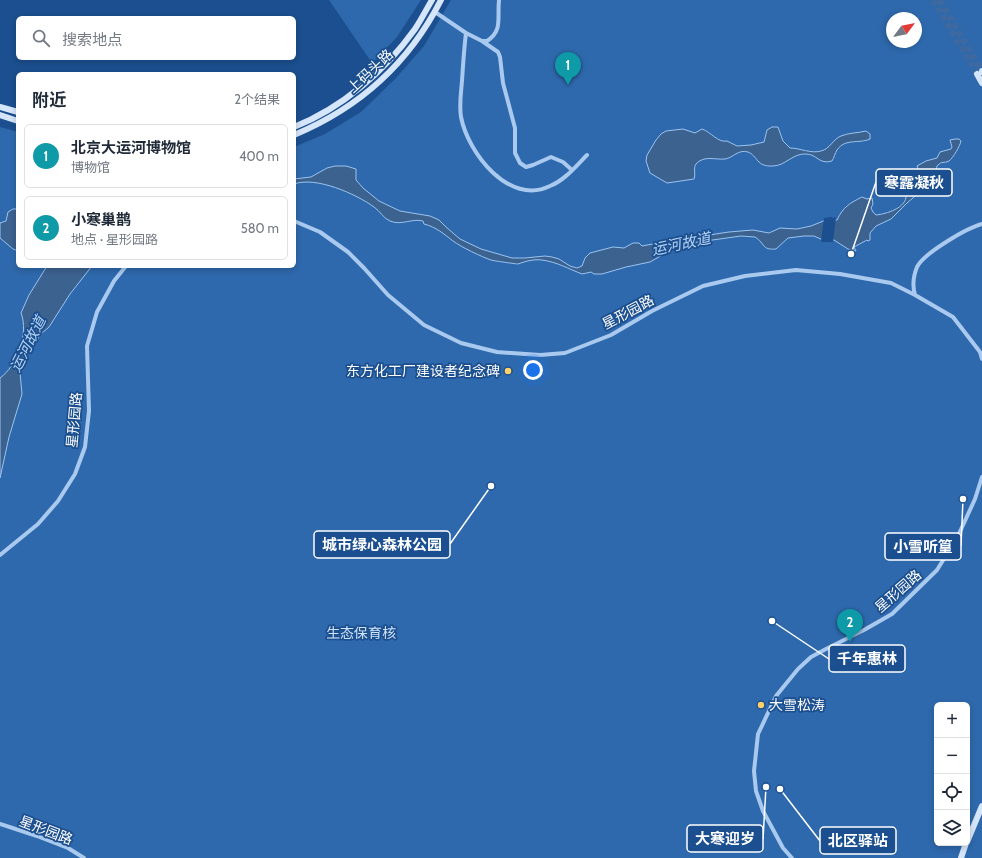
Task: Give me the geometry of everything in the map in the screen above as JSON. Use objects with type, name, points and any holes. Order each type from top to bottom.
[{"type":"main road","name":"上码头路","points":[[296,126],[319,115],[338,103],[365,83],[387,63],[415,29],[432,0]]},
{"type":"main road","name":"上码头路","points":[[296,134],[313,127],[344,110],[372,88],[413,46],[441,0]]},
{"type":"main road","points":[[980,72],[982,83]]},
{"type":"main road","points":[[0,107],[16,111]]},
{"type":"main road","points":[[0,115],[16,120]]},
{"type":"main road","points":[[970,835],[982,806]]},
{"type":"main road","points":[[961,858],[966,846]]},
{"type":"street","points":[[482,41],[487,42],[496,35],[498,28],[498,0]]},
{"type":"street","points":[[435,12],[498,52],[503,83],[515,128],[515,153],[520,164],[526,167],[551,156],[563,162],[572,170]]},
{"type":"street","points":[[466,32],[460,102],[461,117],[466,136],[476,154],[490,170],[502,180],[517,188],[533,190],[549,187],[563,179],[587,155]]},
{"type":"street","name":"星形园路","points":[[296,221],[320,232],[348,252],[388,295],[424,325],[461,343],[497,352],[540,355],[565,353],[611,335],[652,311],[703,286],[745,276],[796,270],[840,274],[891,283],[953,317],[980,352],[982,359]]},
{"type":"street","points":[[915,295],[913,286],[918,265],[939,246],[963,232],[982,224]]},
{"type":"street","name":"星形园路","points":[[0,555],[38,524],[58,501],[75,474],[85,446],[88,425],[88,346],[97,312],[114,281],[124,268]]},
{"type":"street","name":"星形园路","points":[[792,858],[782,848],[763,811],[756,791],[754,771],[758,734],[776,696],[798,669],[812,657],[892,614],[937,570],[958,536],[975,499],[982,476]]},
{"type":"street","name":"星形园路","points":[[0,824],[68,848],[84,858]]},
{"type":"green space","points":[[329,0],[421,0],[397,37],[372,63]]},
{"type":"green space","name":"生态保育核","points":[[451,0],[982,0],[982,858],[0,858],[0,127],[16,131],[16,268],[296,268],[296,146],[325,134],[361,112],[396,78],[424,46]]},
{"type":"water","points":[[772,127],[778,127],[783,141],[790,148],[817,152],[824,150],[838,137],[847,134],[866,131],[870,134],[870,139],[840,146],[832,161],[828,162],[821,161],[810,154],[801,154],[781,164],[767,166],[760,163],[748,152],[744,151],[725,159],[706,159],[699,161],[696,164],[694,179],[667,183],[650,173],[646,161],[647,155],[656,140],[666,131],[683,129],[695,133],[702,129],[718,139],[727,141],[737,146],[764,142],[767,130]]},
{"type":"water","name":"运河故道","points":[[959,139],[961,141],[958,149],[949,161],[941,163],[937,166],[935,179],[891,219],[876,226],[870,233],[870,240],[867,240],[854,247],[856,251],[848,249],[834,240],[823,240],[814,236],[788,238],[776,249],[768,249],[755,237],[741,236],[680,245],[650,262],[602,274],[594,274],[591,272],[582,274],[558,264],[542,260],[530,260],[518,264],[491,260],[461,246],[443,233],[424,224],[423,221],[415,220],[398,223],[390,221],[366,202],[347,192],[313,182],[296,184],[296,179],[311,177],[327,168],[335,166],[346,166],[356,169],[356,180],[379,201],[400,211],[430,216],[439,220],[460,239],[481,249],[512,258],[552,257],[577,268],[582,266],[585,258],[590,253],[613,247],[624,248],[633,243],[639,243],[642,246],[673,239],[676,240],[753,230],[769,233],[780,228],[797,229],[811,226],[826,220],[837,220],[847,206],[862,197],[867,199],[872,198],[873,204],[871,208],[876,215],[890,212],[900,207],[905,200],[906,195],[920,183],[921,181],[918,176],[919,171],[917,166],[926,161],[937,158],[940,152],[951,149],[952,147],[950,140]]},
{"type":"water","points":[[16,209],[16,250],[0,238],[0,223],[6,221],[8,212]]},
{"type":"water","name":"运河故道","points":[[46,268],[90,268],[70,294],[49,327],[41,334],[23,359],[20,373],[22,394],[9,437],[0,478],[0,378],[12,366],[20,348],[23,330],[21,313],[29,295]]},
{"type":"pier","points":[[836,217],[833,242],[822,242],[824,218]]},
{"type":"tunnel","points":[[933,0],[977,74]]},
{"type":"tunnel","points":[[940,0],[982,71]]},
{"type":"place","name":"北京大运河博物馆","points":[[568,85]]},
{"type":"place","name":"寒露凝秋","points":[[851,254]]},
{"type":"place","name":"东方化工厂建设者纪念碑","points":[[508,371]]},
{"type":"place","name":"城市绿心森林公园","points":[[491,486]]},
{"type":"place","name":"小雪听篁","points":[[963,499]]},
{"type":"place","name":"千年惠林","points":[[772,621]]},
{"type":"place","name":"小寒巢鹊","points":[[850,642]]},
{"type":"place","name":"大雪松涛","points":[[761,705]]},
{"type":"place","name":"大寒迎岁","points":[[766,787]]},
{"type":"place","name":"北区驿站","points":[[780,789]]}]
